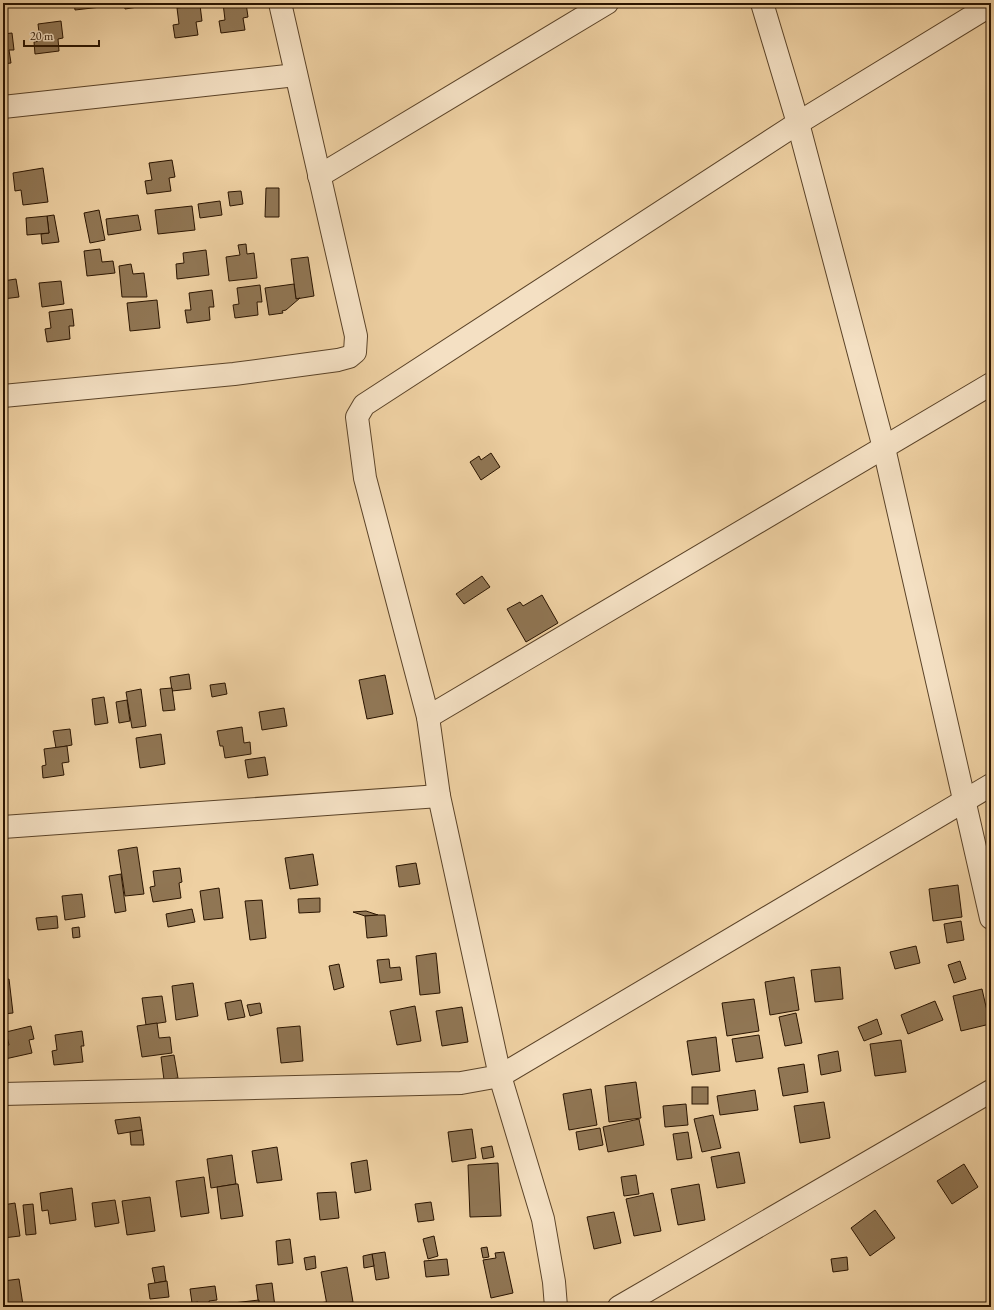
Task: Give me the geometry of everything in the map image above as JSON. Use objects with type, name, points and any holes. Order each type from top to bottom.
[{"type":"street","points":[[3,396],[234,374],[338,360],[349,357],[356,352],[356,336],[280,3]]},
{"type":"street","points":[[319,176],[607,3]]},
{"type":"street","points":[[762,3],[798,123],[884,448],[991,918]]},
{"type":"street","points":[[556,1307],[554,1282],[543,1219],[500,1076],[439,796],[428,717],[365,478],[357,417],[364,405],[798,123],[991,5]]},
{"type":"street","points":[[3,107],[296,75]]},
{"type":"street","points":[[428,717],[991,384]]},
{"type":"street","points":[[3,1094],[461,1083],[500,1076],[991,785]]},
{"type":"street","points":[[3,827],[439,796]]},
{"type":"street","points":[[619,1307],[991,1091]]},
{"type":"building","points":[[3,3],[8,3],[8,7],[3,7]]},
{"type":"building","points":[[28,3],[41,3],[42,5],[28,6]]},
{"type":"building","points":[[74,3],[101,3],[101,7],[75,10]]},
{"type":"building","points":[[124,3],[144,3],[144,6],[125,9]]},
{"type":"building","points":[[223,3],[246,3],[248,17],[243,18],[245,30],[221,33],[219,21],[225,20]]},
{"type":"building","points":[[200,5],[202,21],[196,22],[198,35],[175,38],[173,25],[179,24],[177,8]]},
{"type":"building","points":[[61,21],[63,38],[58,39],[59,51],[35,54],[34,42],[40,41],[38,24]]},
{"type":"building","points":[[12,33],[14,50],[9,50],[11,63],[3,64],[3,34]]},
{"type":"building","points":[[172,160],[175,177],[169,178],[171,191],[147,194],[145,181],[152,180],[149,163]]},
{"type":"building","points":[[43,168],[48,202],[23,205],[21,190],[15,191],[13,173]]},
{"type":"building","points":[[266,188],[279,188],[279,217],[265,217]]},
{"type":"building","points":[[241,191],[243,204],[230,206],[228,192]]},
{"type":"building","points":[[220,201],[222,215],[200,218],[198,204]]},
{"type":"building","points":[[192,206],[195,230],[158,234],[155,210]]},
{"type":"building","points":[[99,210],[105,240],[90,243],[84,213]]},
{"type":"building","points":[[54,215],[59,242],[42,244],[41,234],[49,233],[47,216]]},
{"type":"building","points":[[138,215],[141,230],[108,235],[106,219]]},
{"type":"building","points":[[47,216],[49,233],[27,235],[26,218]]},
{"type":"building","points":[[246,244],[247,254],[254,253],[257,278],[229,281],[226,257],[240,255],[238,245]]},
{"type":"building","points":[[100,249],[102,262],[113,261],[115,273],[87,276],[84,251]]},
{"type":"building","points":[[206,250],[209,275],[177,279],[176,264],[184,263],[183,253]]},
{"type":"building","points":[[308,257],[314,296],[296,299],[291,259]]},
{"type":"building","points":[[131,264],[133,274],[144,273],[147,297],[122,297],[119,266]]},
{"type":"building","points":[[16,279],[19,297],[3,299],[3,281]]},
{"type":"building","points":[[61,281],[64,304],[42,307],[39,283]]},
{"type":"building","points":[[294,284],[296,299],[300,298],[286,310],[282,311],[283,313],[269,315],[265,288]]},
{"type":"building","points":[[260,285],[262,302],[257,302],[258,315],[235,318],[233,305],[239,304],[237,288]]},
{"type":"building","points":[[212,290],[214,307],[209,307],[210,320],[187,323],[185,310],[191,310],[189,293]]},
{"type":"building","points":[[157,300],[160,328],[130,331],[127,303]]},
{"type":"building","points":[[72,309],[74,326],[69,326],[70,339],[47,342],[45,329],[51,328],[49,312]]},
{"type":"building","points":[[491,453],[500,467],[481,480],[470,462],[479,456],[481,460]]},
{"type":"building","points":[[482,576],[490,587],[464,604],[456,594]]},
{"type":"building","points":[[542,595],[558,623],[526,642],[507,609],[520,602],[523,606]]},
{"type":"building","points":[[189,674],[191,689],[172,691],[170,677]]},
{"type":"building","points":[[385,675],[393,714],[367,719],[359,680]]},
{"type":"building","points":[[225,683],[227,694],[212,697],[210,685]]},
{"type":"building","points":[[172,688],[175,710],[163,711],[160,689]]},
{"type":"building","points":[[141,689],[146,726],[132,728],[126,692]]},
{"type":"building","points":[[104,697],[108,723],[95,725],[92,699]]},
{"type":"building","points":[[127,700],[130,721],[119,723],[116,702]]},
{"type":"building","points":[[284,708],[287,726],[262,730],[259,712]]},
{"type":"building","points":[[242,727],[244,743],[250,742],[251,754],[225,758],[223,746],[220,746],[217,731]]},
{"type":"building","points":[[70,729],[72,745],[56,748],[53,731]]},
{"type":"building","points":[[161,734],[165,764],[140,768],[136,738]]},
{"type":"building","points":[[67,746],[69,762],[62,763],[64,775],[43,778],[42,766],[46,765],[44,749]]},
{"type":"building","points":[[265,757],[268,775],[248,778],[245,760]]},
{"type":"building","points":[[137,847],[144,894],[125,896],[118,850]]},
{"type":"building","points":[[313,854],[318,885],[290,889],[285,858]]},
{"type":"building","points":[[416,863],[420,884],[399,887],[396,866]]},
{"type":"building","points":[[180,868],[182,882],[179,883],[181,898],[153,902],[150,887],[155,886],[153,871]]},
{"type":"building","points":[[121,874],[126,911],[115,913],[109,876]]},
{"type":"building","points":[[958,885],[962,917],[933,921],[929,889]]},
{"type":"building","points":[[219,888],[223,918],[204,920],[200,891]]},
{"type":"building","points":[[82,894],[85,917],[65,920],[62,896]]},
{"type":"building","points":[[320,898],[320,912],[299,913],[298,899]]},
{"type":"building","points":[[262,900],[266,938],[250,940],[245,901]]},
{"type":"building","points":[[192,909],[195,922],[168,927],[166,914]]},
{"type":"building","points":[[366,911],[378,915],[365,916],[353,912]]},
{"type":"building","points":[[385,915],[387,936],[367,938],[365,916]]},
{"type":"building","points":[[57,916],[58,928],[38,930],[36,918]]},
{"type":"building","points":[[961,921],[964,940],[947,943],[944,924]]},
{"type":"building","points":[[79,927],[80,937],[73,938],[72,928]]},
{"type":"building","points":[[916,946],[920,963],[895,969],[890,952]]},
{"type":"building","points":[[436,953],[440,993],[420,995],[416,956]]},
{"type":"building","points":[[389,959],[390,968],[400,967],[402,980],[380,983],[377,960]]},
{"type":"building","points":[[960,961],[966,979],[954,983],[948,965]]},
{"type":"building","points":[[339,964],[344,987],[334,990],[329,966]]},
{"type":"building","points":[[840,967],[843,999],[815,1002],[811,970]]},
{"type":"building","points":[[794,977],[799,1010],[770,1015],[765,982]]},
{"type":"building","points":[[9,979],[13,1013],[3,1014],[3,980]]},
{"type":"building","points":[[193,983],[198,1016],[176,1020],[172,986]]},
{"type":"building","points":[[982,989],[990,1024],[961,1031],[953,996]]},
{"type":"building","points":[[162,996],[166,1022],[146,1025],[142,998]]},
{"type":"building","points":[[754,999],[759,1031],[727,1036],[722,1003]]},
{"type":"building","points":[[241,1000],[245,1017],[228,1020],[225,1003]]},
{"type":"building","points":[[935,1001],[943,1020],[908,1034],[901,1015]]},
{"type":"building","points":[[260,1003],[262,1013],[250,1016],[247,1005]]},
{"type":"building","points":[[415,1006],[421,1041],[397,1045],[390,1011]]},
{"type":"building","points":[[462,1007],[468,1042],[442,1046],[436,1011]]},
{"type":"building","points":[[796,1013],[802,1043],[785,1046],[779,1017]]},
{"type":"building","points":[[877,1019],[882,1034],[864,1041],[858,1027]]},
{"type":"building","points":[[157,1023],[159,1038],[170,1037],[172,1053],[142,1057],[137,1026]]},
{"type":"building","points":[[31,1026],[34,1039],[29,1040],[32,1053],[5,1059],[3,1046],[9,1045],[6,1032]]},
{"type":"building","points":[[300,1026],[303,1061],[281,1063],[277,1028]]},
{"type":"building","points":[[82,1031],[84,1046],[81,1046],[83,1062],[54,1065],[52,1051],[57,1050],[55,1035]]},
{"type":"building","points":[[759,1035],[763,1058],[736,1062],[732,1039]]},
{"type":"building","points":[[716,1037],[720,1071],[692,1075],[687,1041]]},
{"type":"building","points":[[901,1040],[906,1072],[875,1076],[870,1044]]},
{"type":"building","points":[[838,1051],[841,1071],[821,1075],[818,1055]]},
{"type":"building","points":[[174,1055],[178,1078],[164,1080],[161,1057]]},
{"type":"building","points":[[804,1064],[808,1092],[783,1096],[778,1068]]},
{"type":"building","points":[[636,1082],[641,1118],[609,1122],[605,1086]]},
{"type":"building","points":[[692,1087],[708,1087],[708,1104],[692,1104]]},
{"type":"building","points":[[591,1089],[597,1125],[569,1130],[563,1094]]},
{"type":"building","points":[[755,1090],[758,1110],[720,1115],[717,1096]]},
{"type":"building","points":[[824,1102],[830,1138],[800,1143],[794,1106]]},
{"type":"building","points":[[686,1104],[688,1125],[665,1127],[663,1106]]},
{"type":"building","points":[[713,1115],[721,1148],[702,1152],[694,1119]]},
{"type":"building","points":[[140,1117],[142,1130],[118,1134],[115,1120]]},
{"type":"building","points":[[639,1119],[644,1145],[608,1152],[603,1127]]},
{"type":"building","points":[[600,1128],[603,1145],[579,1150],[576,1132]]},
{"type":"building","points":[[472,1129],[476,1158],[452,1162],[448,1132]]},
{"type":"building","points":[[142,1130],[144,1145],[131,1145],[130,1132]]},
{"type":"building","points":[[688,1132],[692,1158],[677,1160],[673,1134]]},
{"type":"building","points":[[492,1146],[494,1157],[483,1159],[481,1148]]},
{"type":"building","points":[[277,1147],[282,1180],[257,1183],[252,1151]]},
{"type":"building","points":[[739,1152],[745,1183],[717,1188],[711,1157]]},
{"type":"building","points":[[232,1155],[236,1184],[211,1188],[207,1159]]},
{"type":"building","points":[[367,1160],[371,1190],[355,1193],[351,1163]]},
{"type":"building","points":[[498,1163],[501,1216],[470,1217],[468,1165]]},
{"type":"building","points":[[964,1164],[978,1187],[952,1204],[937,1181]]},
{"type":"building","points":[[636,1175],[639,1194],[624,1196],[621,1177]]},
{"type":"building","points":[[204,1177],[209,1213],[181,1217],[176,1181]]},
{"type":"building","points":[[238,1184],[243,1216],[221,1219],[217,1187]]},
{"type":"building","points":[[699,1184],[705,1220],[678,1225],[671,1189]]},
{"type":"building","points":[[72,1188],[76,1220],[50,1224],[48,1210],[42,1211],[40,1193]]},
{"type":"building","points":[[336,1192],[339,1218],[320,1220],[317,1193]]},
{"type":"building","points":[[653,1193],[661,1231],[634,1236],[626,1199]]},
{"type":"building","points":[[150,1197],[155,1231],[127,1235],[122,1201]]},
{"type":"building","points":[[115,1200],[119,1223],[95,1227],[92,1203]]},
{"type":"building","points":[[431,1202],[434,1220],[418,1222],[415,1204]]},
{"type":"building","points":[[15,1203],[20,1236],[3,1238],[3,1205]]},
{"type":"building","points":[[33,1204],[36,1234],[26,1235],[23,1205]]},
{"type":"building","points":[[875,1210],[895,1238],[870,1256],[851,1228]]},
{"type":"building","points":[[614,1212],[621,1243],[594,1249],[587,1217]]},
{"type":"building","points":[[434,1236],[438,1256],[428,1259],[423,1239]]},
{"type":"building","points":[[290,1239],[293,1263],[278,1265],[276,1241]]},
{"type":"building","points":[[487,1247],[489,1257],[483,1258],[481,1248]]},
{"type":"building","points":[[385,1252],[389,1278],[376,1280],[372,1254]]},
{"type":"building","points":[[504,1252],[513,1293],[491,1298],[483,1260],[496,1258],[495,1253]]},
{"type":"building","points":[[372,1254],[374,1266],[364,1268],[363,1256]]},
{"type":"building","points":[[315,1256],[316,1268],[306,1270],[304,1258]]},
{"type":"building","points":[[847,1257],[848,1270],[833,1272],[831,1259]]},
{"type":"building","points":[[447,1259],[449,1275],[426,1277],[424,1261]]},
{"type":"building","points":[[164,1266],[166,1281],[155,1283],[152,1268]]},
{"type":"building","points":[[347,1267],[353,1302],[327,1305],[321,1272]]},
{"type":"building","points":[[19,1279],[23,1305],[3,1307],[3,1281]]},
{"type":"building","points":[[167,1281],[169,1297],[150,1299],[148,1284]]},
{"type":"building","points":[[272,1283],[275,1307],[259,1307],[256,1285]]},
{"type":"building","points":[[215,1286],[217,1300],[209,1301],[210,1307],[198,1307],[198,1302],[192,1303],[190,1289]]},
{"type":"building","points":[[259,1300],[259,1307],[233,1307],[233,1303]]},
{"type":"building","points":[[326,1302],[327,1307],[299,1307],[299,1306]]},
{"type":"building","points":[[183,1305],[184,1307],[169,1307]]}]
